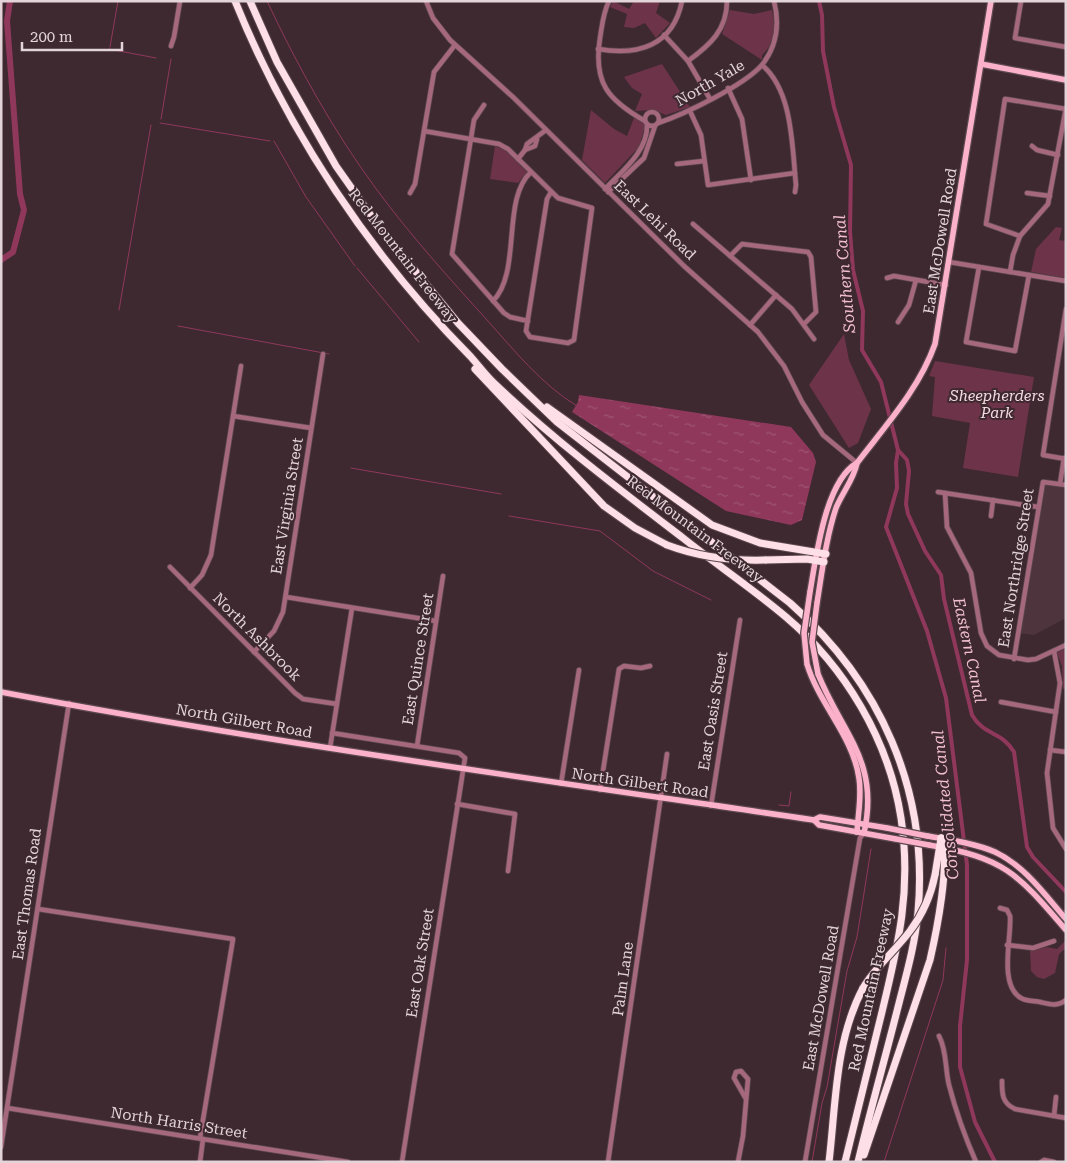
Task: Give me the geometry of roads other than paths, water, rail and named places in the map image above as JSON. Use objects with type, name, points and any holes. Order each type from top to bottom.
[{"type":"highway","name":"Red Mountain Freeway","points":[[235,1],[266,71],[325,174],[369,239],[448,336],[491,380],[554,438],[796,626],[838,672],[858,701],[877,737],[893,781],[901,816],[905,848],[905,896],[897,954],[846,1162]]},
{"type":"highway","name":"Red Mountain Freeway","points":[[250,1],[277,62],[309,120],[361,203],[431,294],[485,352],[541,407],[581,441],[790,602],[819,628],[851,666],[886,726],[903,768],[911,797],[917,835],[919,904],[908,966],[858,1162]]},
{"type":"highway","points":[[448,336],[487,383],[604,506],[635,528],[667,545],[716,558],[824,562]]},
{"type":"highway","points":[[530,395],[712,525],[760,543],[826,554]]},
{"type":"highway","points":[[862,1162],[930,960],[938,914],[941,838]]},
{"type":"highway","points":[[829,1162],[842,1047],[852,1012],[863,988],[878,966],[910,932],[920,917],[929,898],[942,847]]},
{"type":"main road","name":"East McDowell Road","points":[[857,832],[860,797],[858,770],[848,746],[818,691],[808,664],[804,633],[810,592],[817,552],[830,503],[849,468],[857,463],[916,384],[932,352],[940,324],[991,1]]},
{"type":"main road","points":[[981,64],[1066,80]]},
{"type":"main road","name":"East McDowell Road","points":[[857,463],[856,472],[837,508],[824,562],[812,642],[818,674],[855,742],[863,763],[867,786],[866,824],[862,836]]},
{"type":"main road","name":"North Gilbert Road","points":[[1,691],[330,748],[600,790],[814,820],[820,825],[857,832],[862,836],[888,837],[959,850],[975,854],[1001,866],[1020,879],[1066,930]]},
{"type":"main road","name":"North Gilbert Road","points":[[814,820],[820,817],[866,824],[957,841],[998,854],[1019,868],[1066,918]]},
{"type":"street","points":[[171,46],[180,1]]},
{"type":"street","name":"East Lehi Road","points":[[426,1],[433,18],[455,45],[492,77],[684,266],[768,342],[784,366],[802,402],[823,435],[857,463]]},
{"type":"street","points":[[609,1],[604,15],[598,50],[598,70],[605,88],[618,104],[646,123],[656,124]]},
{"type":"street","points":[[598,50],[632,52],[650,46],[664,35],[674,23],[682,1]]},
{"type":"street","points":[[688,61],[706,48],[718,35],[726,16],[727,1]]},
{"type":"street","points":[[774,1],[777,32],[773,47],[762,65],[778,83],[783,95],[795,174],[795,192]]},
{"type":"street","points":[[1021,1],[1015,38],[1066,47]]},
{"type":"street","points":[[664,35],[688,61],[710,99]]},
{"type":"street","points":[[410,193],[415,184],[434,72],[455,45]]},
{"type":"street","name":"North Yale","points":[[656,124],[690,110],[710,99],[752,74],[762,65]]},
{"type":"street","points":[[728,88],[742,119],[751,180]]},
{"type":"street","points":[[1010,272],[1013,255],[1020,236],[1044,210],[1050,196],[1064,133],[1066,109],[1005,99],[986,224],[1020,236]]},
{"type":"street","points":[[484,105],[475,116],[453,257],[510,317],[528,321]]},
{"type":"street","points":[[690,110],[698,127],[708,185],[795,174]]},
{"type":"street","name":"North Yale","points":[[634,115],[653,112],[658,116],[669,119]]},
{"type":"street","points":[[606,190],[644,145],[647,114]]},
{"type":"street","points":[[606,190],[639,164],[651,140],[658,116]]},
{"type":"street","points":[[518,158],[525,150],[535,146],[537,138],[546,130]]},
{"type":"street","points":[[424,131],[499,144],[518,158],[551,192],[563,201],[589,206],[593,211],[574,340],[568,343],[530,337],[526,331],[547,199],[551,192]]},
{"type":"street","points":[[1032,146],[1037,150],[1058,155]]},
{"type":"street","points":[[632,158],[639,164]]},
{"type":"street","points":[[677,164],[704,161]]},
{"type":"street","points":[[493,301],[504,286],[520,186],[531,172]]},
{"type":"street","points":[[1027,193],[1050,196]]},
{"type":"street","points":[[694,224],[776,295],[804,324],[814,339]]},
{"type":"street","points":[[730,256],[742,244],[808,252],[816,312],[804,324]]},
{"type":"street","points":[[949,262],[1066,281]]},
{"type":"street","points":[[979,267],[966,342],[1015,351],[1029,275]]},
{"type":"street","points":[[887,278],[894,276],[946,285]]},
{"type":"street","points":[[898,322],[909,306],[916,280]]},
{"type":"street","points":[[750,324],[776,295]]},
{"type":"street","points":[[1064,484],[1065,459],[1043,455],[1066,310]]},
{"type":"street","name":"East Virginia Street","points":[[254,652],[279,622],[286,597],[323,354]]},
{"type":"street","points":[[190,588],[202,575],[211,555],[241,366]]},
{"type":"street","points":[[233,416],[312,428]]},
{"type":"street","name":"East Northridge Street","points":[[1014,659],[1042,482],[1064,484]]},
{"type":"street","points":[[938,492],[1038,507]]},
{"type":"street","points":[[945,493],[947,527],[971,573],[983,640],[999,655],[1014,659],[1036,659],[1066,645]]},
{"type":"street","points":[[991,516],[993,500]]},
{"type":"street","name":"North Ashbrook","points":[[170,567],[299,696],[337,704]]},
{"type":"street","name":"East Quince Street","points":[[417,746],[443,576]]},
{"type":"street","points":[[286,597],[436,621]]},
{"type":"street","points":[[330,748],[352,608]]},
{"type":"street","name":"East Oasis Street","points":[[711,806],[740,620]]},
{"type":"street","points":[[1054,651],[1060,683],[1047,773],[1053,828],[1066,849]]},
{"type":"street","points":[[600,790],[621,666],[650,666]]},
{"type":"street","points":[[561,784],[579,670]]},
{"type":"street","points":[[1002,702],[1056,712]]},
{"type":"street","name":"East Thomas Road","points":[[1,1147],[69,704]]},
{"type":"street","name":"North Gilbert Road","points":[[332,733],[459,753],[465,758],[463,768]]},
{"type":"street","points":[[1050,750],[1066,752]]},
{"type":"street","name":"Palm Lane","points":[[608,1162],[667,754]]},
{"type":"street","name":"East Oak Street","points":[[402,1162],[463,768]]},
{"type":"street","points":[[457,804],[515,814],[508,871]]},
{"type":"street","name":"East McDowell Road","points":[[805,1162],[862,836]]},
{"type":"street","points":[[1000,908],[1007,910],[1010,916],[1007,945],[1008,970],[1017,996],[1022,999],[1054,1005],[1066,1000]]},
{"type":"street","points":[[38,909],[233,939],[201,1139],[200,1162]]},
{"type":"street","points":[[1007,945],[1033,948],[1054,941]]},
{"type":"street","points":[[939,1036],[943,1044],[946,1072],[960,1123],[976,1162]]},
{"type":"street","points":[[738,1162],[743,1136],[748,1079],[741,1071],[736,1072],[734,1078],[746,1100]]},
{"type":"street","points":[[1002,1080],[1002,1094],[1008,1106],[1015,1110],[1066,1118]]},
{"type":"street","points":[[1054,1116],[1056,1097]]},
{"type":"street","name":"North Harris Street","points":[[7,1108],[348,1162]]},
{"type":"street","points":[[1041,1162],[1054,1162]]},
{"type":"water","points":[[579,395],[791,427],[813,453],[816,462],[802,520],[791,525],[726,511],[572,412],[578,402]]},
{"type":"waterway","points":[[1,260],[13,252],[24,210],[20,194],[7,21],[10,1]]},
{"type":"waterway","points":[[110,47],[118,1]]},
{"type":"waterway","points":[[267,1],[304,75],[331,122],[361,168],[390,207],[430,256],[518,355],[552,388],[577,406]]},
{"type":"waterway","name":"Consolidated Canal","points":[[819,1],[822,15],[823,51],[834,107],[851,165],[850,232],[853,270],[863,311],[862,350],[881,382],[898,450],[896,463],[897,488],[886,527],[927,631],[946,698],[967,865],[967,960],[960,1026],[960,1067],[975,1122],[995,1162]]},
{"type":"waterway","points":[[109,49],[156,58]]},
{"type":"waterway","points":[[161,119],[171,59]]},
{"type":"waterway","points":[[160,123],[270,141]]},
{"type":"waterway","points":[[119,310],[151,125]]},
{"type":"waterway","points":[[274,141],[306,197],[355,266]]},
{"type":"waterway","points":[[357,268],[419,342]]},
{"type":"waterway","points":[[178,326],[329,354]]},
{"type":"waterway","name":"Eastern Canal","points":[[898,450],[907,460],[909,471],[906,504],[908,514],[925,551],[941,575],[944,599],[972,715],[982,727],[1004,740],[1014,752],[1027,847],[1033,857],[1066,892]]},
{"type":"waterway","points":[[351,468],[501,494]]},
{"type":"waterway","points":[[509,516],[600,531],[653,571],[711,600]]},
{"type":"waterway","points":[[779,805],[789,806],[791,792]]},
{"type":"waterway","points":[[812,1162],[847,971],[857,937],[871,849]]},
{"type":"waterway","points":[[884,1162],[943,980],[946,948]]},
{"type":"water label","name":"Southern Canal","points":[[844,274]]},
{"type":"park label","name":"Sheepherders Park","points":[[997,404]]}]
